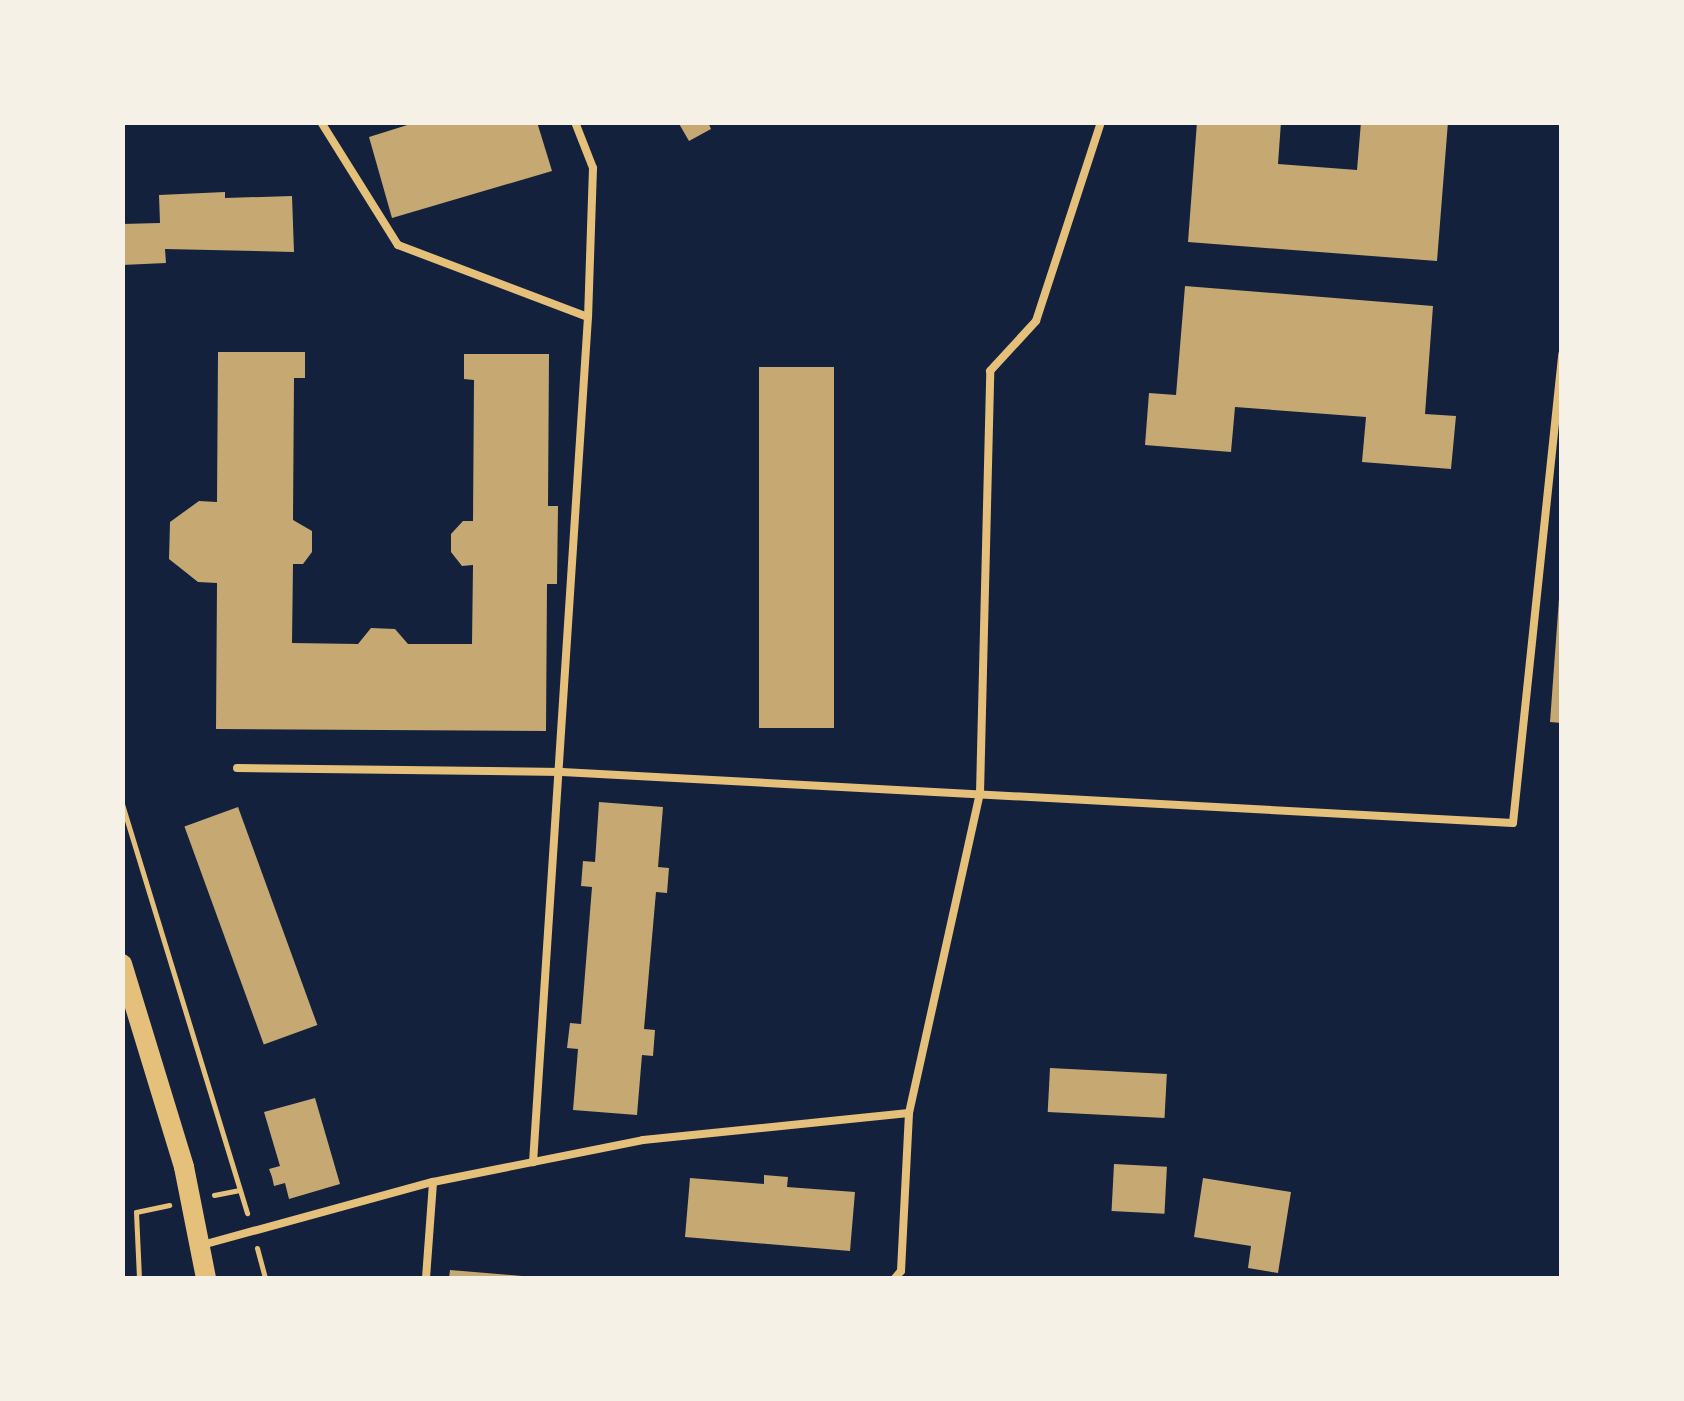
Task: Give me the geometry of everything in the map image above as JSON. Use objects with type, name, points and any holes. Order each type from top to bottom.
[{"type":"main road","points":[[122,964],[202,1245],[206,1278]]},
{"type":"lane","points":[[322,122],[398,245],[588,317]]},
{"type":"lane","points":[[533,1162],[562,772],[588,317],[593,168],[575,122]]},
{"type":"lane","points":[[895,1278],[901,1271],[909,1113],[980,792],[990,371],[1036,321],[1101,122]]},
{"type":"lane","points":[[237,768],[562,772],[1513,822],[1562,355]]},
{"type":"lane","points":[[202,1245],[252,1228],[433,1182],[643,1140],[909,1113]]},
{"type":"lane","points":[[426,1278],[433,1182]]},
{"type":"path","points":[[122,804],[265,1278]]},
{"type":"path","points":[[136,1212],[139,1278]]},
{"type":"building","points":[[417,122],[537,122],[552,171],[392,218],[369,137]]},
{"type":"building","points":[[678,122],[708,122],[711,129],[689,141]]},
{"type":"building","points":[[1197,122],[1281,122],[1278,164],[1357,170],[1361,122],[1448,122],[1437,261],[1188,242]]},
{"type":"building","points":[[225,192],[225,198],[292,196],[294,252],[165,249],[166,263],[122,265],[122,224],[160,223],[159,195]]},
{"type":"building","points":[[1185,286],[1433,306],[1425,414],[1456,416],[1451,469],[1362,462],[1366,417],[1235,407],[1231,452],[1145,445],[1149,393],[1176,395]]},
{"type":"building","points":[[218,352],[305,352],[305,378],[294,378],[293,520],[312,531],[312,552],[303,564],[293,564],[292,643],[358,644],[371,628],[395,629],[408,644],[472,644],[473,565],[462,566],[451,552],[451,534],[463,521],[473,521],[474,380],[464,379],[464,354],[549,354],[548,506],[558,506],[557,584],[547,584],[546,731],[216,729],[217,583],[198,582],[169,559],[170,522],[199,501],[217,502]]},
{"type":"building","points":[[759,367],[834,367],[834,728],[759,728]]},
{"type":"building","points":[[1559,599],[1562,600],[1562,723],[1550,722]]},
{"type":"building","points":[[599,802],[663,807],[658,867],[669,868],[667,893],[656,892],[644,1029],[655,1030],[653,1056],[642,1055],[637,1115],[573,1110],[578,1049],[567,1048],[570,1023],[581,1024],[592,887],[581,886],[583,861],[595,862]]},
{"type":"building","points":[[238,807],[317,1025],[264,1045],[184,826]]},
{"type":"building","points":[[1050,1068],[1167,1074],[1165,1118],[1048,1112]]},
{"type":"building","points":[[315,1098],[340,1184],[289,1199],[285,1183],[274,1186],[269,1169],[280,1166],[264,1112]]},
{"type":"building","points":[[1114,1164],[1167,1167],[1164,1214],[1112,1211]]},
{"type":"building","points":[[764,1175],[788,1177],[787,1187],[855,1192],[850,1251],[685,1237],[690,1178],[764,1184]]},
{"type":"building","points":[[1203,1178],[1291,1192],[1278,1273],[1248,1268],[1251,1246],[1194,1237]]},
{"type":"building","points":[[450,1270],[522,1276],[522,1278],[449,1278]]}]
